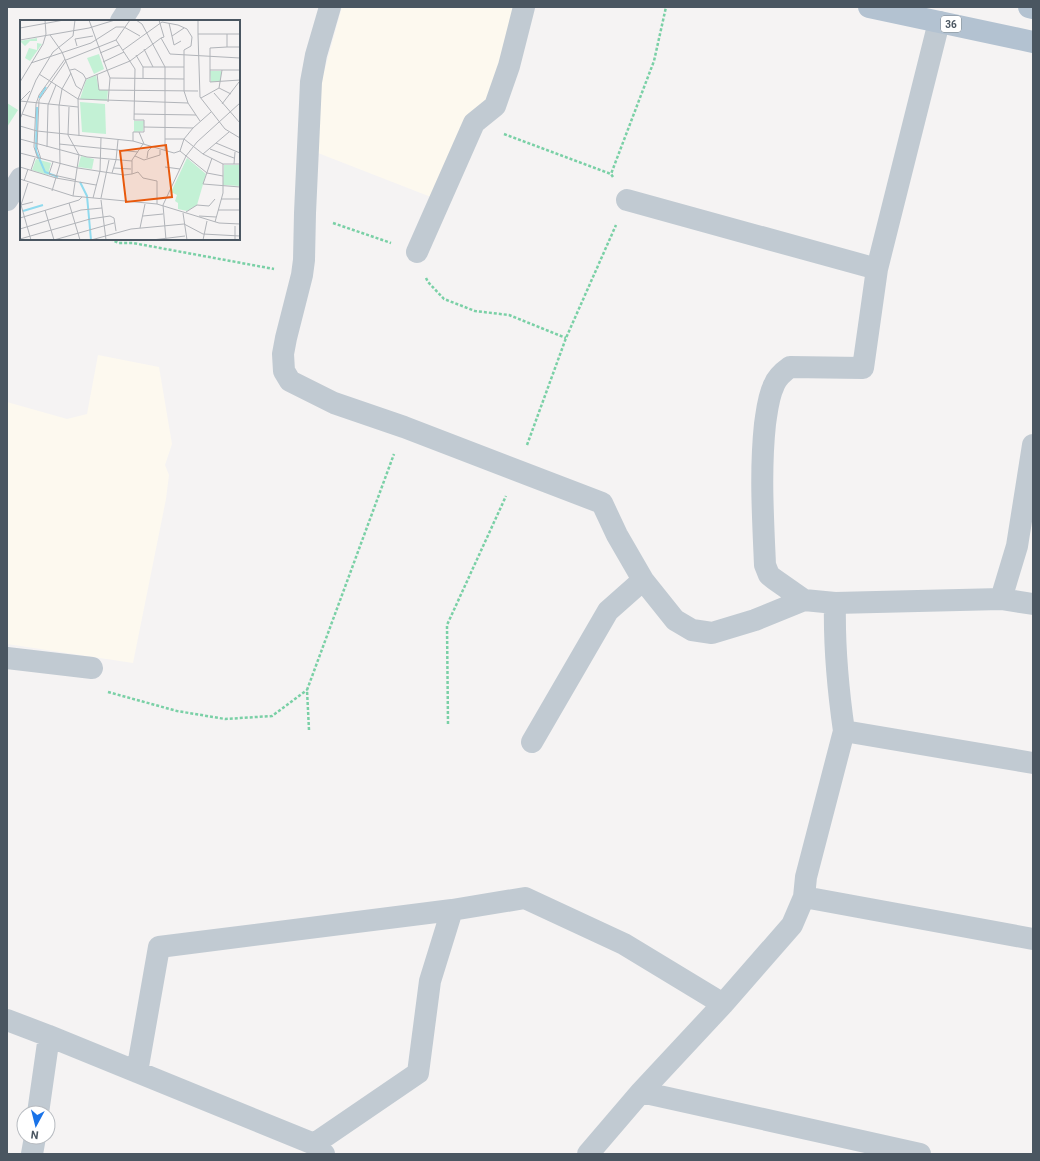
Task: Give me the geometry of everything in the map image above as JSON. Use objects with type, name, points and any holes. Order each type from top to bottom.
[{"type":"main road","name":"36","points":[[869,7],[1033,42]]},
{"type":"main road","points":[[1029,7],[1033,8]]},
{"type":"street","points":[[122,20],[130,7]]},
{"type":"street","points":[[330,7],[316,55],[311,82],[304,260],[302,275],[283,354],[284,371],[290,381],[334,403],[404,427],[602,503],[617,535],[643,580],[675,620],[692,630],[712,633],[755,620],[804,600]]},
{"type":"street","points":[[417,252],[474,123],[495,106],[509,66],[524,7]]},
{"type":"street","points":[[939,22],[877,269],[863,368],[790,367],[780,375],[773,386],[768,402],[762,469],[765,565],[769,575],[804,600],[835,604],[1001,599],[1033,604]]},
{"type":"street","points":[[7,200],[20,180]]},
{"type":"street","points":[[627,200],[877,269]]},
{"type":"street","points":[[1001,599],[1017,546],[1033,445]]},
{"type":"street","points":[[532,742],[608,611],[643,580]]},
{"type":"street","points":[[588,1154],[641,1092],[723,1004],[792,925],[804,897],[808,870],[844,731],[834,626],[835,604]]},
{"type":"street","points":[[7,658],[92,668]]},
{"type":"street","points":[[844,731],[1033,763]]},
{"type":"street","points":[[804,897],[1033,939]]},
{"type":"street","points":[[137,1072],[159,947],[452,910],[526,898],[624,944],[723,1004]]},
{"type":"street","points":[[7,1020],[137,1072],[319,1149],[418,1073],[430,981],[452,910]]},
{"type":"street","points":[[39,1105],[49,1036]]},
{"type":"street","points":[[641,1092],[920,1154]]},
{"type":"path","points":[[611,174],[654,61],[666,7]]},
{"type":"path","points":[[448,724],[447,625],[518,470],[566,338],[627,200],[611,174],[474,123]]},
{"type":"path","points":[[305,213],[417,252],[428,282],[444,299],[475,311],[509,315],[566,338]]},
{"type":"path","points":[[112,240],[119,244],[133,243],[302,275]]},
{"type":"path","points":[[309,730],[307,690],[404,427]]},
{"type":"path","points":[[92,668],[92,688],[177,711],[225,719],[272,716],[307,690]]},
{"type":"shaded area","points":[[342,7],[521,7],[506,66],[436,199],[318,153],[321,83]]},
{"type":"shaded area","points":[[98,355],[159,367],[172,444],[165,465],[169,475],[166,499],[133,663],[7,644],[7,402],[67,419],[87,414]]},
{"type":"green space","points":[[7,103],[18,110],[7,127]]}]
